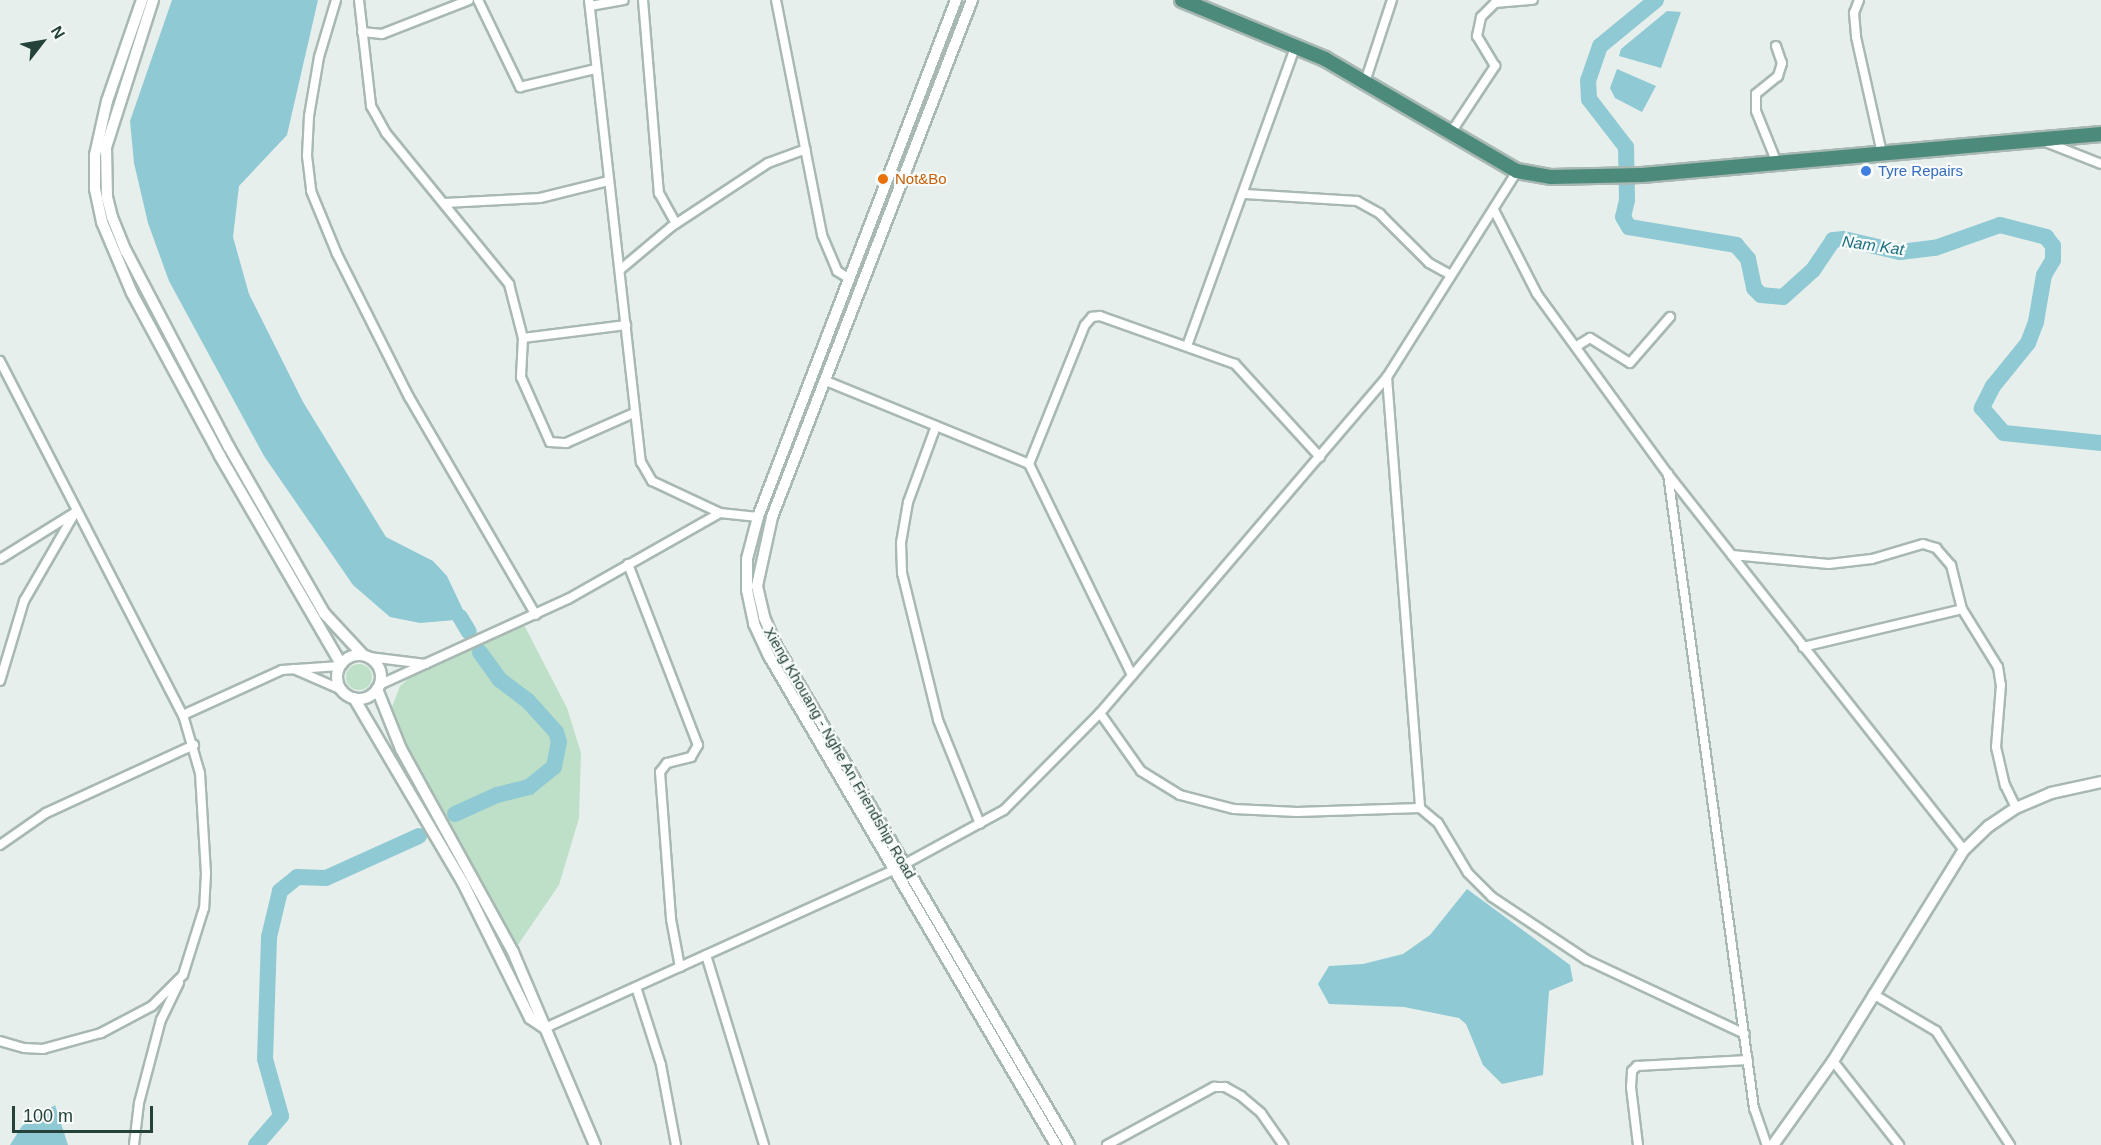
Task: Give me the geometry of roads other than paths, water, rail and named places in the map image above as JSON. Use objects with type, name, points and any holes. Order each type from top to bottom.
[{"type":"highway","points":[[1183,0],[1296,45],[1365,81],[1450,134],[1517,171],[1551,177],[1642,175],[2101,134]]},
{"type":"street","points":[[142,0],[107,101],[95,154],[94,189],[102,222],[132,292],[214,446],[340,665],[337,679],[342,690]]},
{"type":"street","points":[[153,0],[106,147],[108,197],[112,217],[126,251],[229,447],[324,613],[381,672],[378,687],[401,749],[503,933],[541,1010],[545,1028],[595,1145]]},
{"type":"street","points":[[336,0],[319,57],[309,116],[307,156],[311,191],[337,254],[409,397],[536,615]]},
{"type":"street","points":[[359,0],[371,106],[377,119],[509,284],[523,338],[521,377],[550,442],[566,443],[634,413]]},
{"type":"street","points":[[362,32],[382,34],[469,0]]},
{"type":"street","points":[[478,0],[520,87],[595,69]]},
{"type":"street","points":[[623,0],[590,3],[595,69],[621,268],[634,413],[641,462],[652,482],[720,513],[758,517]]},
{"type":"street","points":[[644,0],[660,193],[676,224]]},
{"type":"street","points":[[776,0],[822,235],[837,271],[850,279]]},
{"type":"street","name":"Xieng Khouang - Nghe An Friendship Road","points":[[956,0],[758,517],[747,559],[747,590],[754,624],[898,868],[1056,1145]]},
{"type":"street","name":"Xieng Khouang - Nghe An Friendship Road","points":[[972,0],[772,517],[757,586],[764,617],[777,647],[898,868],[1069,1145]]},
{"type":"street","points":[[1365,81],[1392,0]]},
{"type":"street","points":[[1450,134],[1496,66],[1477,36],[1482,17],[1495,3],[1533,0]]},
{"type":"street","points":[[1859,0],[1854,14],[1856,37],[1882,153]]},
{"type":"street","points":[[1187,346],[1245,194],[1296,45]]},
{"type":"street","points":[[1776,46],[1782,63],[1778,76],[1756,94],[1756,111],[1777,163]]},
{"type":"street","points":[[2037,138],[2101,164]]},
{"type":"street","points":[[621,268],[676,224],[768,163],[806,149]]},
{"type":"street","points":[[545,1028],[898,868],[1004,810],[1100,713],[1387,377],[1517,171]]},
{"type":"street","points":[[445,203],[540,198],[608,181]]},
{"type":"street","points":[[1245,194],[1357,201],[1380,214],[1429,262],[1451,275]]},
{"type":"street","points":[[1494,210],[1537,294],[1668,474],[1964,850]]},
{"type":"street","points":[[1029,464],[1084,325],[1092,317],[1100,316],[1235,364],[1320,458]]},
{"type":"street","points":[[1576,346],[1590,338],[1622,362],[1630,363],[1670,317]]},
{"type":"street","points":[[523,338],[626,325]]},
{"type":"street","points":[[0,361],[183,715],[194,745],[200,773],[207,873],[204,908],[183,975],[161,1020],[139,1103],[134,1145]]},
{"type":"street","points":[[813,376],[1029,464],[1132,675]]},
{"type":"street","points":[[1387,377],[1420,807]]},
{"type":"street","points":[[936,426],[908,502],[901,543],[902,573],[938,720],[980,824]]},
{"type":"street","points":[[1668,474],[1754,1108],[1767,1145]]},
{"type":"street","points":[[0,559],[76,511]]},
{"type":"street","points":[[0,681],[24,601],[76,511]]},
{"type":"street","points":[[354,698],[365,698],[378,687],[536,615],[720,513]]},
{"type":"street","points":[[1732,555],[1849,563],[1930,544],[1951,565],[1962,609],[1998,667],[2001,685],[1996,747],[2005,785],[2016,808]]},
{"type":"street","points":[[628,564],[698,745],[691,757],[667,763],[660,772],[671,919],[680,967]]},
{"type":"street","points":[[1803,647],[1962,609]]},
{"type":"street","points":[[183,715],[291,668],[340,665],[351,656],[426,664]]},
{"type":"street","points":[[291,668],[342,690],[354,698],[463,883],[530,1018],[545,1028]]},
{"type":"street","points":[[1100,713],[1141,771],[1180,795],[1234,810],[1297,812],[1420,807],[1438,823],[1468,873],[1492,897],[1587,960],[1745,1034]]},
{"type":"street","points":[[0,845],[46,813],[194,745]]},
{"type":"street","points":[[1773,1145],[1833,1061],[1964,850],[1989,826],[2016,808],[2051,793],[2101,782]]},
{"type":"street","points":[[706,955],[764,1145]]},
{"type":"street","points":[[0,1041],[24,1048],[43,1048],[100,1033],[140,1015],[183,975]]},
{"type":"street","points":[[636,987],[661,1065],[676,1145]]},
{"type":"street","points":[[1873,994],[1936,1031],[2010,1145]]},
{"type":"street","points":[[1638,1145],[1631,1087],[1632,1071],[1637,1066],[1748,1060]]},
{"type":"street","points":[[1833,1061],[1899,1145]]},
{"type":"street","points":[[1107,1145],[1214,1087],[1225,1087],[1241,1096],[1261,1113],[1283,1145]]},
{"type":"water","points":[[172,0],[318,0],[287,135],[239,186],[233,237],[249,294],[303,402],[386,537],[433,561],[447,576],[464,612],[455,620],[420,623],[390,617],[353,585],[264,456],[169,281],[148,223],[134,163],[130,121]]},
{"type":"water","points":[[1667,11],[1681,12],[1661,68],[1619,56],[1621,49]]},
{"type":"water","points":[[1617,69],[1656,86],[1642,112],[1615,98],[1610,88]]},
{"type":"water","points":[[1467,889],[1570,965],[1573,981],[1549,991],[1543,1075],[1502,1084],[1483,1065],[1466,1024],[1459,1018],[1404,1007],[1329,1004],[1318,984],[1329,966],[1363,964],[1403,954],[1430,935]]},
{"type":"water","points":[[55,1105],[68,1145],[10,1145],[22,1126]]},
{"type":"waterway","name":"Nam Kat","points":[[1656,0],[1600,46],[1588,80],[1589,99],[1626,147],[1627,200],[1623,217],[1629,227],[1736,245],[1748,259],[1754,288],[1761,295],[1783,297],[1813,270],[1833,240],[1844,239],[1900,252],[1935,248],[2000,225],[2046,237],[2053,246],[2053,260],[2044,275],[2036,322],[2028,343],[1993,386],[1982,408],[2004,433],[2101,443]]},
{"type":"waterway","points":[[460,617],[469,632]]},
{"type":"waterway","points":[[455,814],[497,795],[529,787],[554,767],[559,742],[556,732],[528,701],[500,680],[480,652]]},
{"type":"waterway","points":[[256,1145],[281,1116],[265,1059],[269,937],[280,891],[297,877],[326,878],[419,836]]},
{"type":"place","name":"Tyre Repairs","points":[[1866,171]]},
{"type":"place","name":"Not&Bo","points":[[883,179]]}]
